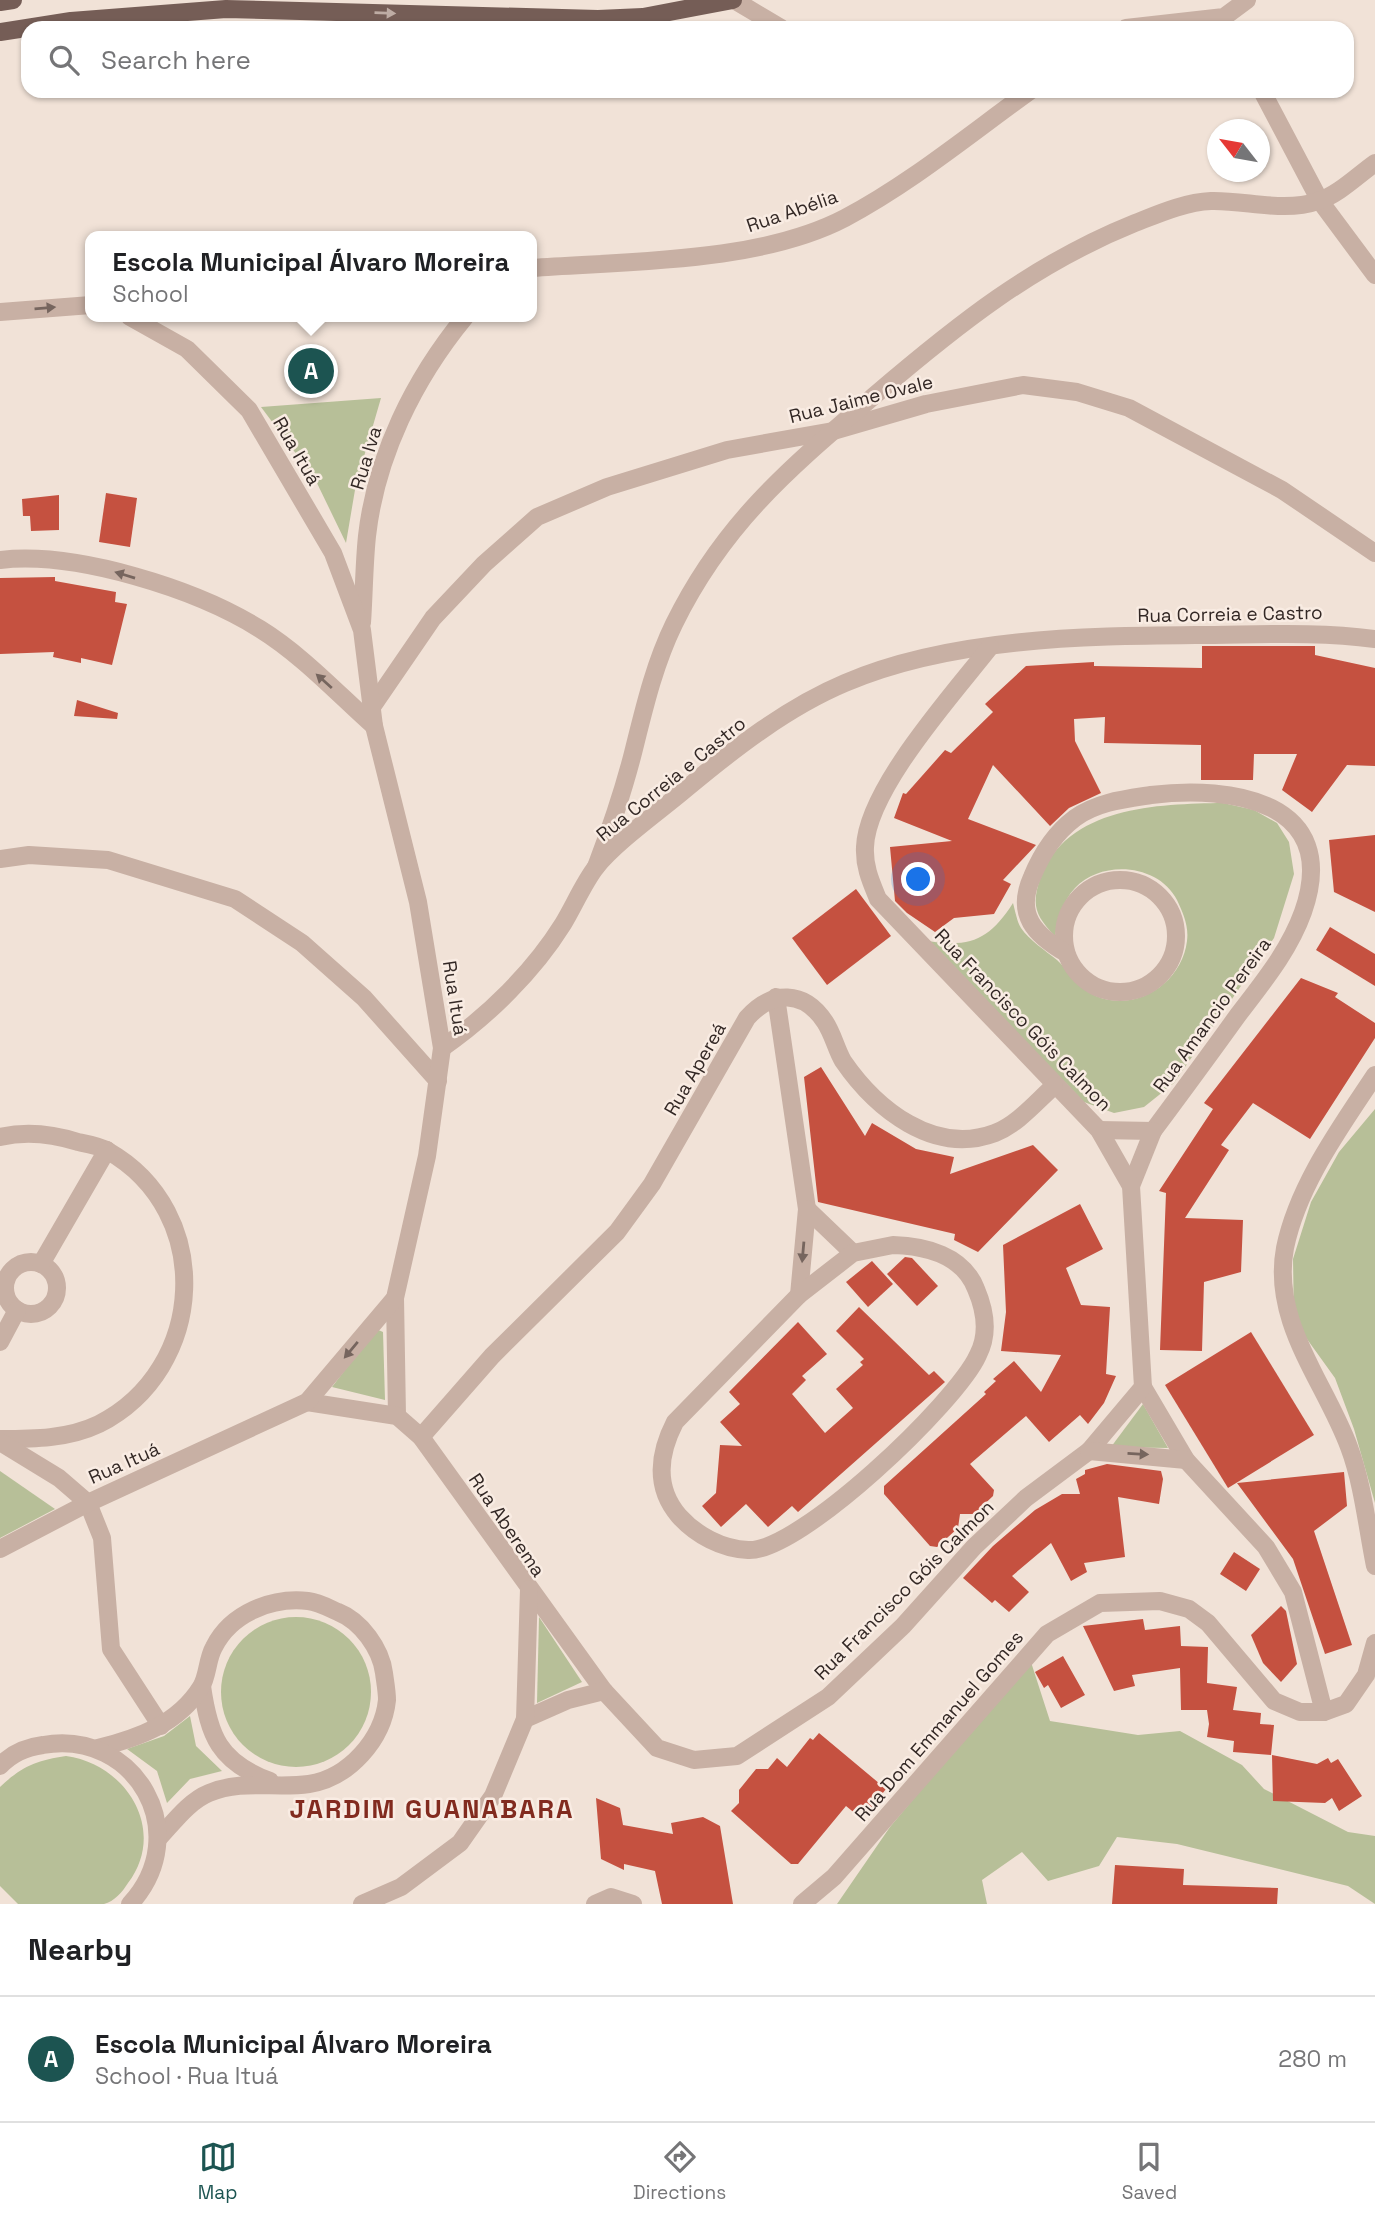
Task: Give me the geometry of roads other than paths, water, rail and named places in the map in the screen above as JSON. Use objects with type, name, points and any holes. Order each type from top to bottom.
[{"type":"main road","points":[[0,2],[13,0]]},
{"type":"main road","points":[[71,21],[286,5],[598,19],[643,18],[733,0]]},
{"type":"main road","points":[[0,32],[21,29]]},
{"type":"street","points":[[733,0],[769,21]]},
{"type":"street","points":[[1228,21],[1247,0]]},
{"type":"street","name":"Rua Abélia","points":[[537,268],[722,255],[782,240],[844,219],[1020,98]]},
{"type":"street","points":[[1266,98],[1320,201],[1375,275]]},
{"type":"street","points":[[596,867],[616,813],[649,685],[673,626],[702,571],[757,499],[965,319],[1051,263],[1132,224],[1182,206],[1208,201],[1292,206],[1320,201],[1375,163]]},
{"type":"street","points":[[0,312],[85,305]]},
{"type":"street","name":"Rua Ituá","points":[[0,1549],[88,1503],[307,1402],[395,1298],[427,1156],[442,1048],[418,902],[374,726],[362,630],[333,553],[248,410],[187,349],[139,322]]},
{"type":"street","name":"Rua Iva","points":[[362,630],[368,535],[386,456],[404,410],[428,368],[461,322]]},
{"type":"street","name":"Rua Jaime Ovale","points":[[372,707],[433,618],[484,564],[537,517],[607,487],[727,450],[833,431],[926,404],[1023,385],[1077,392],[1129,408],[1282,490],[1375,553]]},
{"type":"street","points":[[0,560],[95,566],[194,597],[261,629],[302,661],[374,726]]},
{"type":"street","name":"Rua Correia e Castro","points":[[442,1048],[478,1023],[528,967],[562,926],[596,867],[713,766],[783,716],[845,682],[942,653],[990,647],[1151,636],[1332,633],[1375,639]]},
{"type":"street","name":"Rua Francisco Góis Calmon","points":[[529,1589],[604,1691],[657,1748],[694,1760],[737,1756],[778,1732],[828,1697],[903,1626],[974,1547],[1026,1498],[1090,1451],[1143,1387],[1131,1186],[1099,1130],[878,899],[867,873],[865,845],[883,795],[905,755],[990,647]]},
{"type":"street","name":"Rua Amancio Pereira","points":[[1066,953],[1064,929],[1069,911],[1082,895],[1102,882],[1122,879],[1141,883],[1158,893],[1173,915],[1177,935],[1171,961],[1159,977],[1137,990],[1117,993],[1090,984],[1075,971],[1066,953],[1042,939],[1030,922],[1024,905],[1028,884],[1043,852],[1075,818],[1114,800],[1181,792],[1222,792],[1255,800],[1284,814],[1303,837],[1310,869],[1304,909],[1288,948],[1153,1130],[1131,1186]]},
{"type":"street","points":[[0,859],[29,855],[108,860],[235,899],[302,943],[364,998],[438,1081]]},
{"type":"street","points":[[799,1295],[807,1209],[776,997],[796,996],[813,1007],[826,1023],[843,1060],[884,1109],[923,1132],[952,1139],[995,1133],[1013,1123],[1054,1086]]},
{"type":"street","name":"Rua Apereá","points":[[421,1437],[492,1356],[617,1232],[652,1184],[747,1018],[758,1006],[776,997]]},
{"type":"street","points":[[1375,1075],[1340,1128],[1297,1206],[1285,1251],[1285,1290],[1293,1334],[1329,1398],[1350,1449],[1375,1566]]},
{"type":"street","points":[[1099,1130],[1153,1130]]},
{"type":"street","points":[[0,1137],[17,1133],[64,1137],[107,1150],[144,1179],[172,1218],[185,1265],[183,1313],[167,1359],[138,1397],[98,1424],[52,1438],[0,1441]]},
{"type":"street","points":[[41,1264],[107,1150]]},
{"type":"street","points":[[807,1209],[853,1253]]},
{"type":"street","points":[[892,1245],[920,1246],[958,1264],[972,1277],[982,1301],[986,1321],[980,1353],[968,1374],[937,1411],[818,1519],[779,1543],[749,1551],[718,1544],[693,1531],[676,1513],[662,1483],[662,1447],[675,1422],[799,1295],[853,1253],[892,1245]]},
{"type":"street","points":[[28,1262],[41,1264],[52,1272],[56,1280],[55,1298],[39,1313],[30,1314],[17,1310],[7,1298],[5,1289],[10,1272],[28,1262]]},
{"type":"street","points":[[307,1402],[397,1416],[395,1298]]},
{"type":"street","points":[[0,1342],[17,1310]]},
{"type":"street","points":[[1143,1387],[1186,1460],[1266,1547],[1293,1592],[1324,1712],[1346,1704],[1366,1675],[1375,1643]]},
{"type":"street","name":"Rua Aberema","points":[[362,1904],[401,1887],[460,1843],[492,1796],[525,1719],[529,1589],[421,1437],[397,1416]]},
{"type":"street","points":[[0,1441],[60,1478],[88,1503],[102,1538],[111,1649],[161,1726]]},
{"type":"street","points":[[1090,1451],[1186,1460]]},
{"type":"street","points":[[158,1839],[182,1813],[206,1794],[232,1785],[309,1784],[331,1777],[358,1759],[370,1745],[387,1700],[383,1665],[369,1637],[346,1615],[310,1601],[278,1601],[254,1609],[228,1628],[213,1647],[202,1686],[208,1726],[225,1754],[248,1773],[276,1784]]},
{"type":"street","name":"Rua Dom Emmanuel Gomes","points":[[802,1904],[834,1877],[1047,1634],[1100,1604],[1160,1601],[1189,1609],[1208,1623],[1274,1701],[1300,1712],[1324,1712]]},
{"type":"street","points":[[98,1748],[133,1740],[161,1726],[182,1709],[202,1686]]},
{"type":"street","points":[[525,1719],[568,1700],[604,1691]]},
{"type":"street","points":[[0,1766],[30,1747],[65,1741],[98,1748],[128,1766],[141,1782],[157,1820],[158,1839],[154,1865],[140,1893],[130,1904]]},
{"type":"street","points":[[595,1904],[611,1897],[633,1904]]},
{"type":"place","name":"Escola Municipal Álvaro Moreira","points":[[311,371]]},
{"type":"district","name":"JARDIM GUANABARA","points":[[432,1809]]}]
